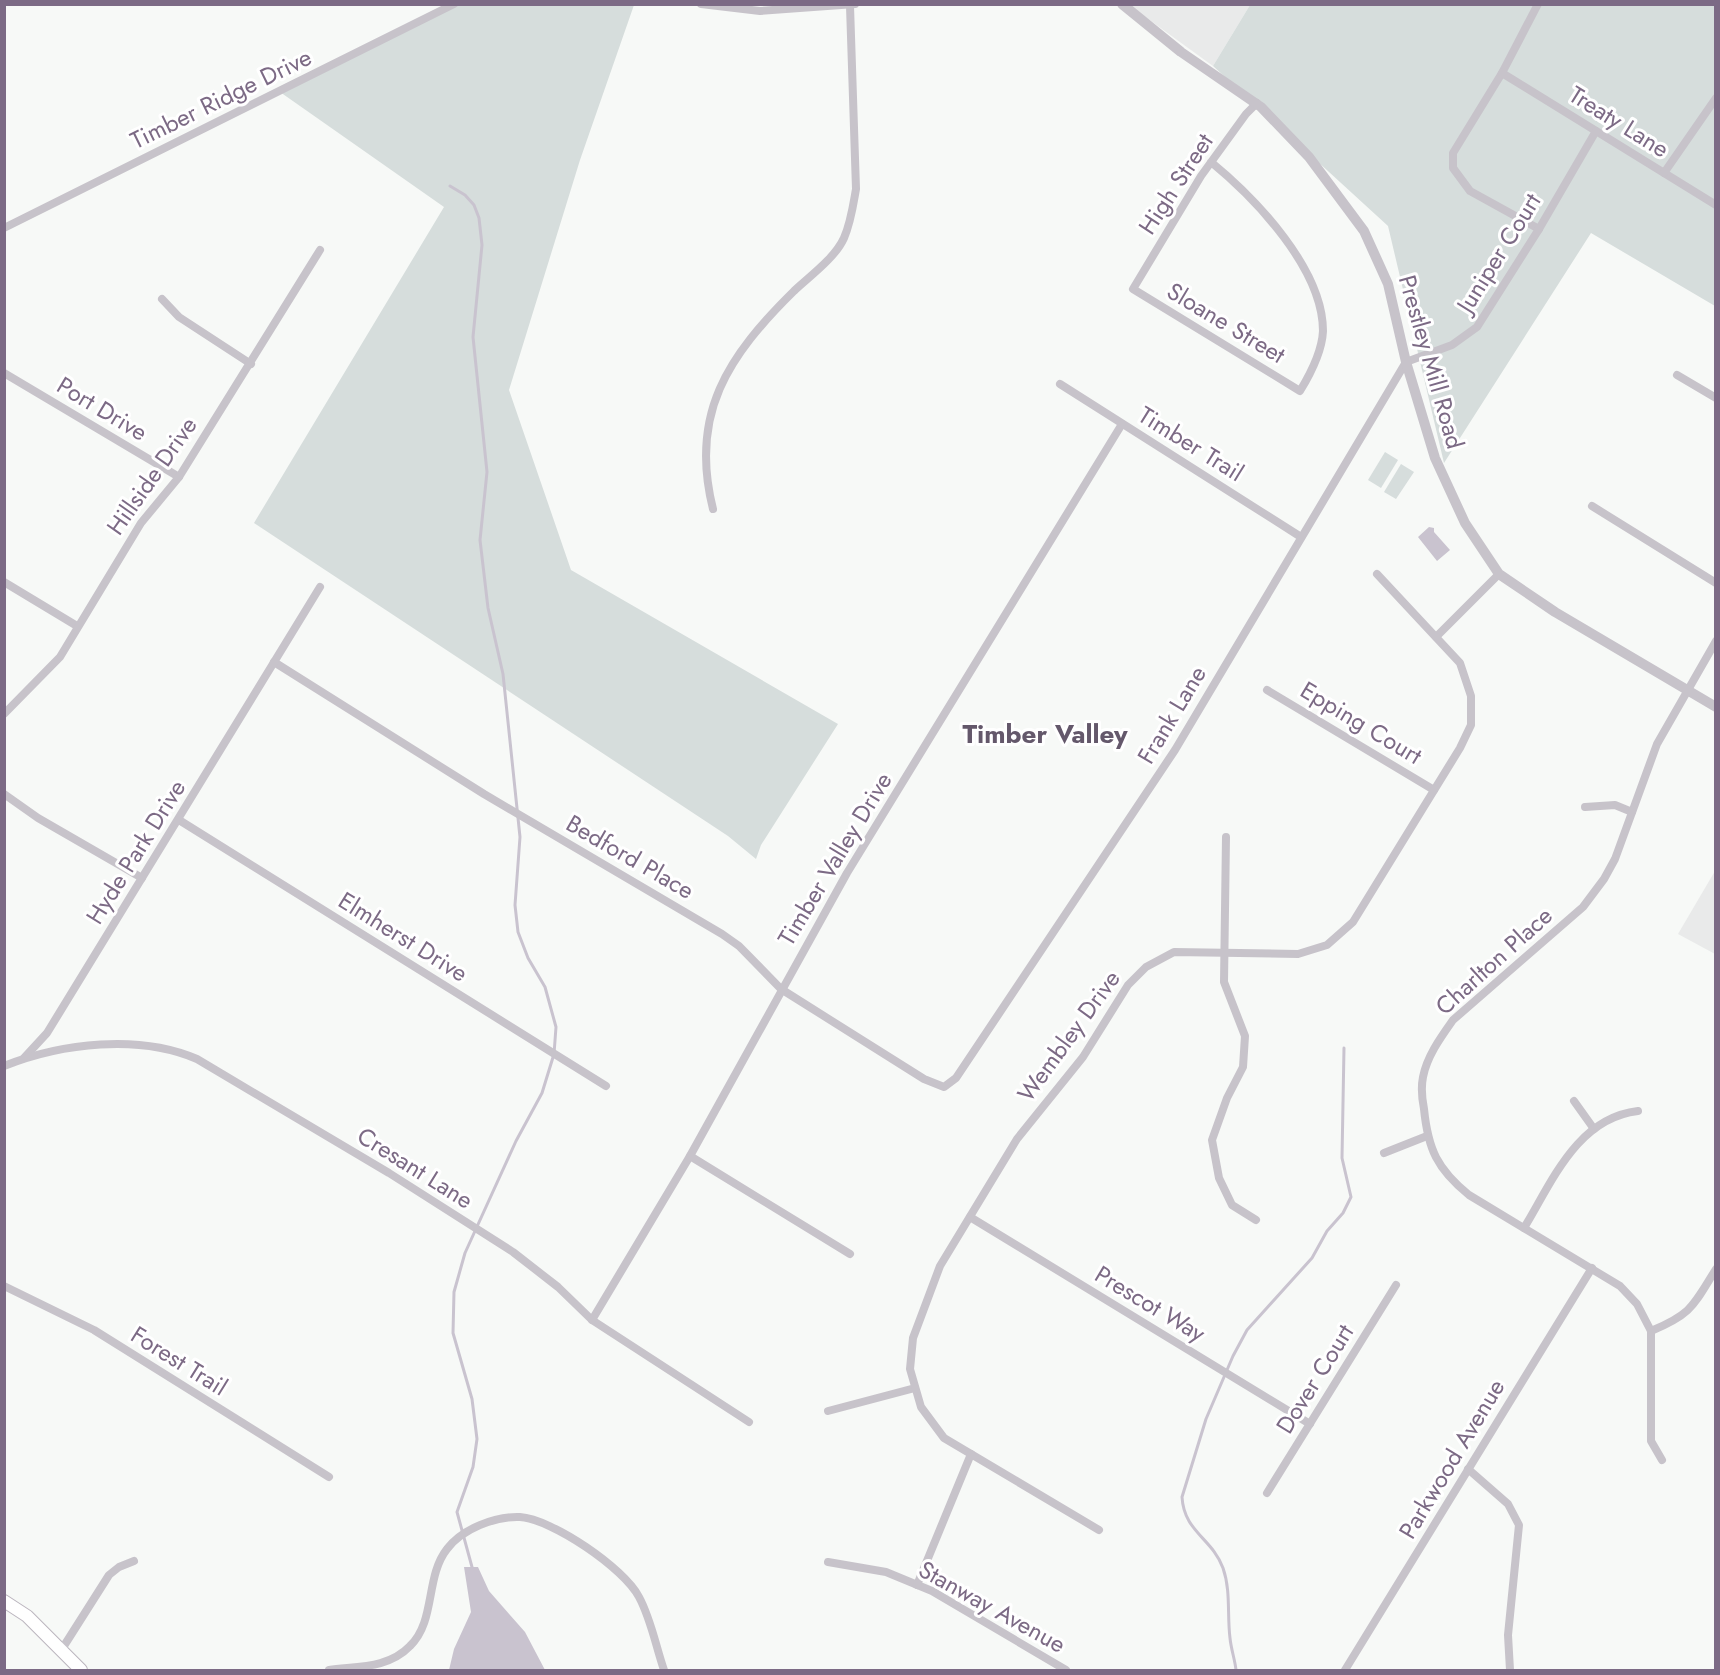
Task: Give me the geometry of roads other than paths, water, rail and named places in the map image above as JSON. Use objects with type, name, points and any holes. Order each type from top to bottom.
[{"type":"main road","points":[[4,1601],[27,1616],[62,1649],[81,1671]]},
{"type":"street","name":"Timber Ridge Drive","points":[[4,228],[454,4]]},
{"type":"street","points":[[701,4],[760,11],[852,5],[856,189],[851,217],[843,240],[760,326],[726,374],[706,428],[705,481],[712,509]]},
{"type":"street","name":"Prestley Mill Road","points":[[1122,4],[1181,52],[1257,103],[1309,157],[1364,231],[1388,284],[1406,362],[1435,458],[1466,523],[1499,574],[1555,612],[1716,707]]},
{"type":"street","points":[[1538,4],[1502,73],[1453,153],[1453,168],[1470,191],[1539,229]]},
{"type":"street","name":"Treaty Lane","points":[[1502,73],[1716,205]]},
{"type":"street","points":[[1664,173],[1716,98]]},
{"type":"street","name":"High Street","points":[[1133,289],[1211,162],[1246,114],[1257,103]]},
{"type":"street","name":"Juniper Court","points":[[1406,362],[1452,345],[1477,327],[1539,229],[1596,131]]},
{"type":"street","name":"Sloane Street","points":[[1133,289],[1300,391],[1311,372],[1323,333],[1319,300],[1304,270],[1264,211],[1211,162]]},
{"type":"street","name":"Hillside Drive","points":[[4,714],[60,657],[141,523],[179,477],[320,250]]},
{"type":"street","points":[[162,299],[179,317],[251,364]]},
{"type":"street","name":"Frank Lane","points":[[956,1078],[1175,750],[1406,362]]},
{"type":"street","name":"Port Drive","points":[[4,373],[179,477]]},
{"type":"street","points":[[1677,375],[1716,398]]},
{"type":"street","name":"Timber Trail","points":[[1060,384],[1301,537]]},
{"type":"street","name":"Timber Valley Drive","points":[[592,1320],[690,1156],[781,989],[848,873],[1122,424]]},
{"type":"street","points":[[1592,506],[1716,583]]},
{"type":"street","name":"Wembley Drive","points":[[1099,1530],[944,1438],[921,1407],[915,1388],[910,1369],[913,1338],[940,1266],[1017,1138],[1083,1057],[1128,985],[1146,967],[1174,952],[1298,954],[1327,945],[1353,922],[1434,790],[1471,725],[1471,696],[1460,663],[1377,574]]},
{"type":"street","points":[[1436,637],[1499,574]]},
{"type":"street","points":[[4,582],[77,626]]},
{"type":"street","name":"Hyde Park Drive","points":[[24,1058],[47,1034],[320,587]]},
{"type":"street","name":"Charlton Place","points":[[1662,1460],[1651,1441],[1651,1331],[1637,1304],[1620,1286],[1456,1184],[1440,1166],[1426,1136],[1423,1076],[1442,1036],[1453,1020],[1583,907],[1615,859],[1657,744],[1686,689],[1716,641]]},
{"type":"street","name":"Bedford Place","points":[[274,662],[484,794],[723,934],[739,946],[781,989],[924,1079],[944,1088],[956,1078]]},
{"type":"street","name":"Epping Court","points":[[1267,690],[1434,790]]},
{"type":"street","points":[[4,794],[38,818],[142,878]]},
{"type":"street","points":[[1586,807],[1615,805],[1632,812]]},
{"type":"street","name":"Elmherst Drive","points":[[178,820],[606,1086]]},
{"type":"street","points":[[1226,837],[1224,982],[1245,1036],[1243,1067],[1227,1098],[1212,1140],[1219,1178],[1232,1205],[1256,1220]]},
{"type":"street","name":"Cresant Lane","points":[[24,1058],[79,1048],[148,1044],[174,1049],[197,1059],[389,1173],[513,1252],[558,1287],[592,1320],[749,1422]]},
{"type":"street","points":[[4,1066],[24,1058]]},
{"type":"street","points":[[1574,1101],[1594,1129]]},
{"type":"street","points":[[1524,1228],[1573,1147],[1594,1129],[1621,1113],[1638,1111]]},
{"type":"street","points":[[1384,1153],[1426,1136]]},
{"type":"street","points":[[690,1156],[850,1254]]},
{"type":"street","name":"Prescot Way","points":[[970,1217],[1310,1424]]},
{"type":"street","name":"Parkwood Avenue","points":[[1345,1671],[1592,1268]]},
{"type":"street","points":[[1651,1331],[1680,1319],[1692,1306],[1716,1269]]},
{"type":"street","name":"Forest Trail","points":[[4,1286],[94,1330],[329,1477]]},
{"type":"street","name":"Dover Court","points":[[1267,1493],[1396,1286]]},
{"type":"street","points":[[828,1411],[915,1388]]},
{"type":"street","points":[[917,1585],[971,1454]]},
{"type":"street","points":[[1468,1469],[1508,1504],[1519,1525],[1508,1635],[1510,1671]]},
{"type":"street","points":[[328,1671],[378,1665],[411,1646],[422,1625],[435,1569],[447,1548],[462,1535],[485,1523],[519,1517],[552,1528],[597,1555],[627,1580],[639,1597],[664,1671]]},
{"type":"street","points":[[62,1649],[109,1575],[119,1567],[134,1562]]},
{"type":"street","name":"Stanway Avenue","points":[[828,1562],[886,1572],[932,1591],[1066,1671]]},
{"type":"waterway","points":[[450,186],[465,195],[474,205],[479,218],[482,245],[473,337],[487,472],[480,540],[488,608],[503,674],[520,837],[515,905],[518,932],[528,958],[545,987],[556,1027],[554,1054],[542,1093],[516,1141],[465,1253],[454,1292],[453,1333],[472,1399],[477,1439],[473,1467],[457,1512],[472,1567]]},
{"type":"waterway","points":[[1236,1670],[1223,1568],[1212,1549],[1188,1519],[1182,1497],[1206,1419],[1233,1356],[1247,1330],[1312,1258],[1327,1231],[1343,1213],[1351,1197],[1342,1158],[1344,1048]]},
{"type":"district","name":"Timber Valley","points":[[1045,734]]}]
